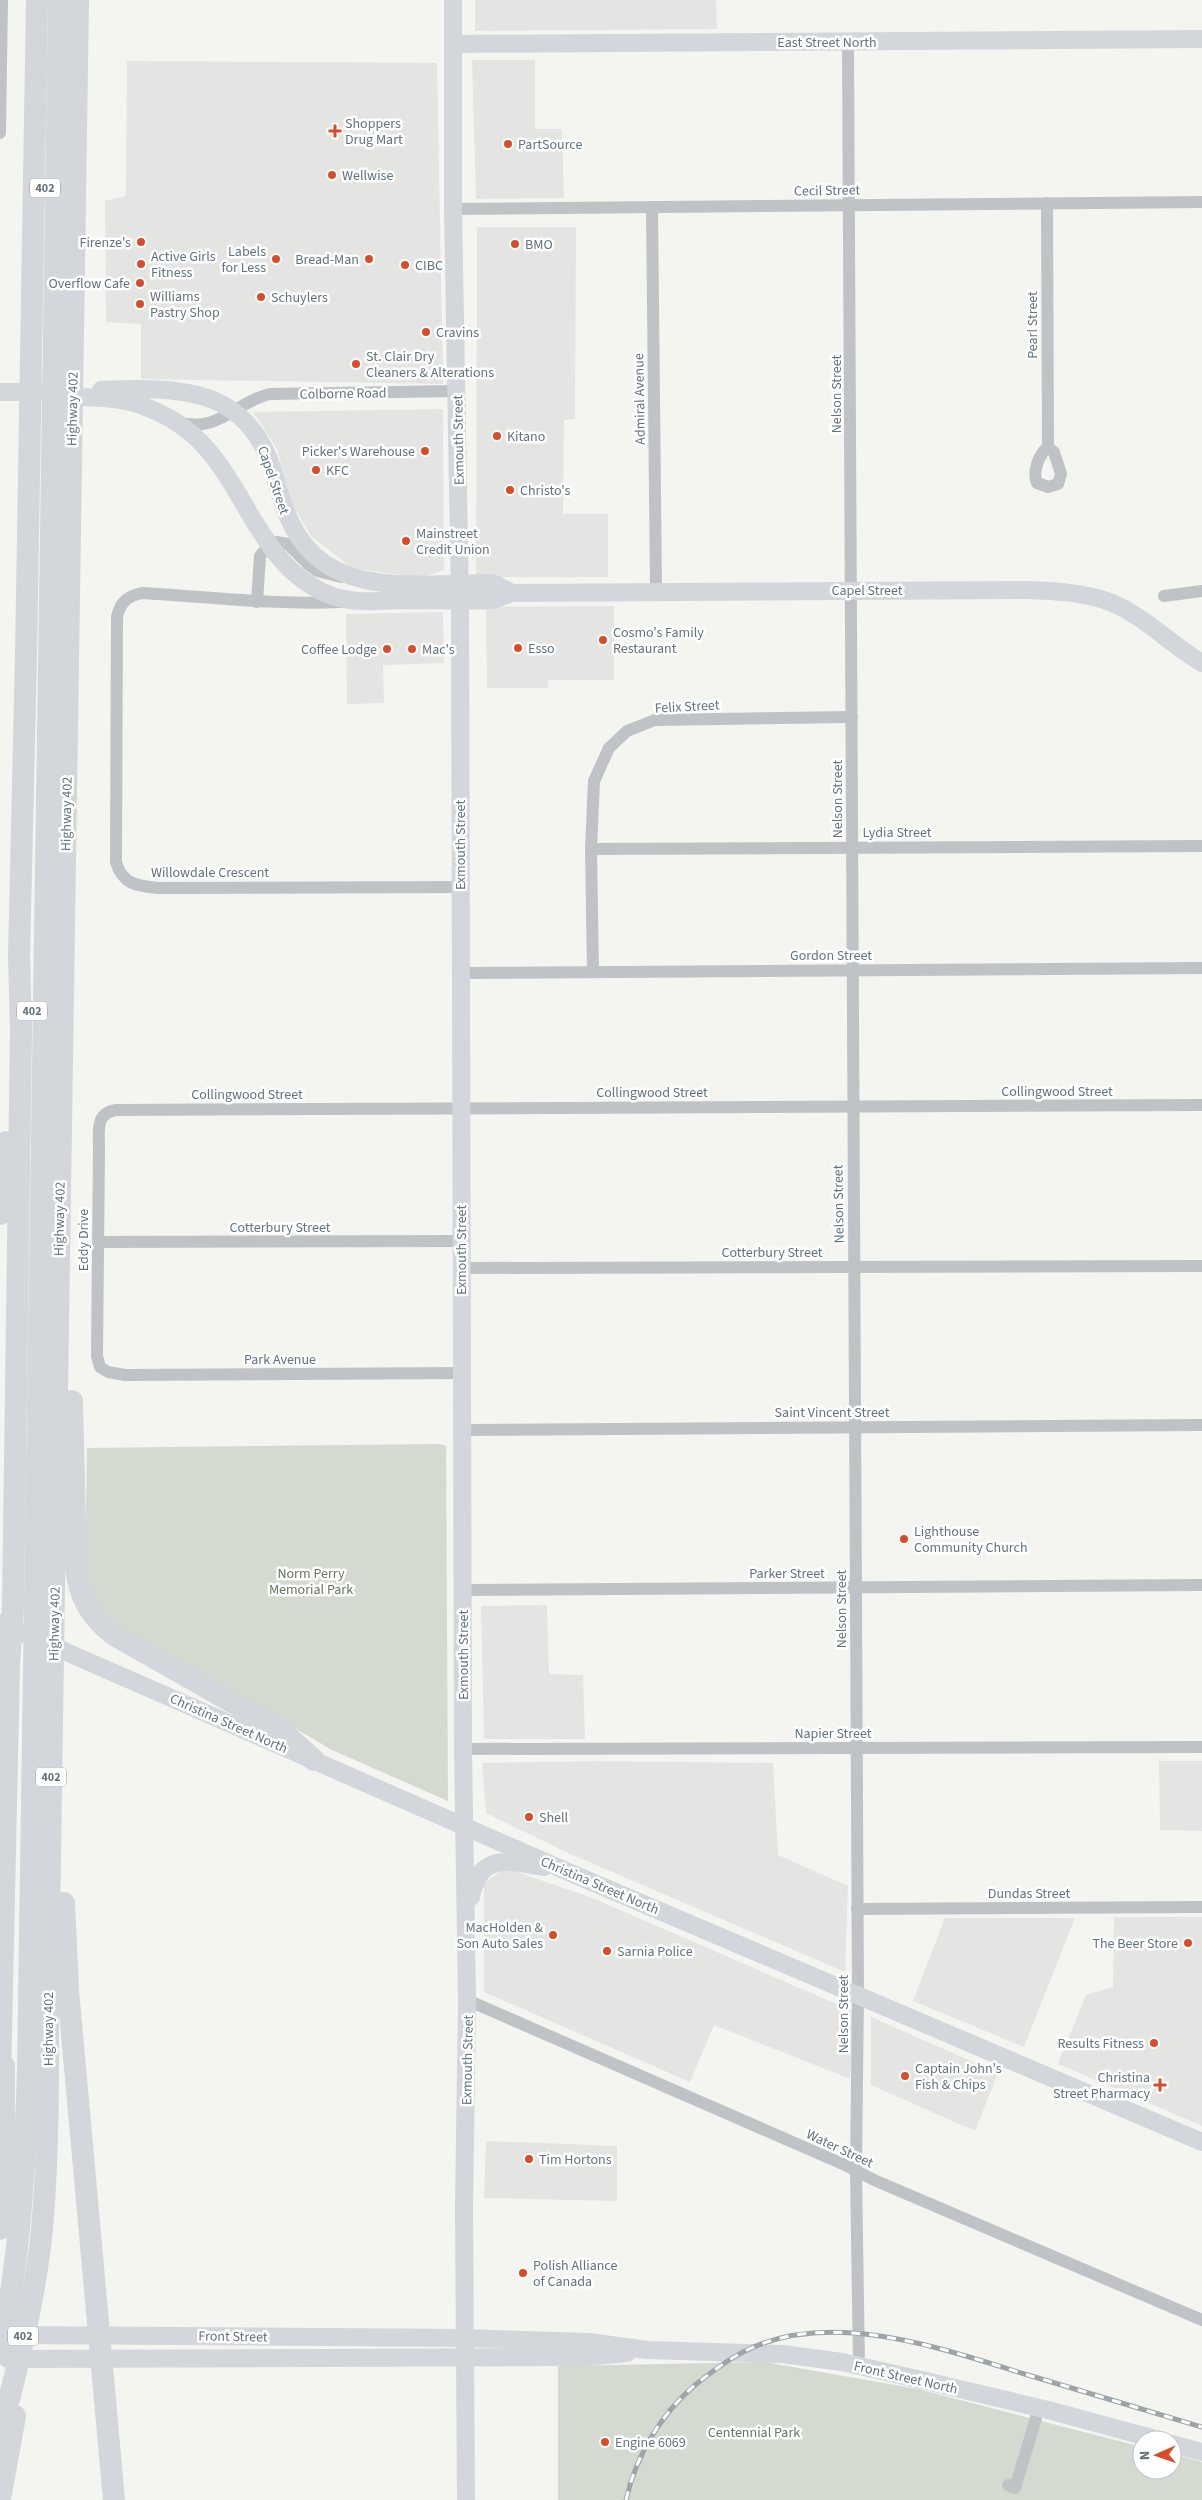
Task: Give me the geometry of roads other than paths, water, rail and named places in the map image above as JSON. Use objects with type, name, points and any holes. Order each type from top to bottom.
[{"type":"highway","points":[[37,0],[47,393]]},
{"type":"highway","name":"Highway 402","points":[[0,2433],[15,2395],[30,2306],[18,2277],[15,2160],[47,393],[48,0]]},
{"type":"highway","points":[[0,1214],[19,956],[47,393],[59,0]]},
{"type":"highway","name":"Highway 402","points":[[0,2304],[18,2277],[41,2231],[48,2112],[48,1987],[65,894],[47,393],[78,0]]},
{"type":"highway","points":[[65,894],[72,1027],[70,1329],[76,1567],[80,1591],[96,1620],[114,1635],[278,1728],[314,1760]]},
{"type":"highway","points":[[0,2080],[9,1665],[14,1566],[21,1029],[19,956]]},
{"type":"highway","points":[[0,1509],[9,1665]]},
{"type":"highway","points":[[55,1567],[61,1679],[62,1856],[66,1946],[114,2500]]},
{"type":"highway","points":[[0,2229],[5,2117],[3,1980]]},
{"type":"highway","points":[[0,2353],[18,2277]]},
{"type":"highway","points":[[0,2499],[15,2395]]},
{"type":"main road","name":"Exmouth Street","points":[[453,0],[453,209],[460,592],[463,1749],[468,2000],[464,2208],[466,2500]]},
{"type":"main road","name":"East Street North","points":[[452,44],[1202,39]]},
{"type":"main road","name":"Colborne Road","points":[[0,392],[47,393],[168,388],[189,391],[206,397],[232,412]]},
{"type":"main road","name":"Colborne Road","points":[[47,393],[130,402],[170,420]]},
{"type":"main road","name":"Capel Street","points":[[232,412],[249,426],[263,445],[283,508],[296,533],[313,554],[346,575],[363,580],[460,592]]},
{"type":"main road","name":"Capel Street","points":[[170,420],[193,435],[217,463],[268,545],[295,574],[328,594],[354,601],[460,592],[493,583],[512,593],[852,589],[1068,592],[1105,600],[1142,621],[1182,652],[1202,663]]},
{"type":"main road","name":"Christina Street North","points":[[0,1622],[566,1871],[1202,2142]]},
{"type":"main road","points":[[466,1920],[473,1885],[481,1870],[487,1865],[502,1862],[566,1871]]},
{"type":"main road","name":"Front Street","points":[[0,2335],[466,2338]]},
{"type":"main road","name":"Front Street North","points":[[466,2338],[589,2342],[647,2350],[774,2354],[859,2366],[1039,2408],[1132,2433]]},
{"type":"main road","name":"Front Street North","points":[[465,2357],[583,2357],[647,2350]]},
{"type":"main road","name":"Front Street","points":[[0,2359],[465,2357]]},
{"type":"main road","points":[[1182,2447],[1202,2452]]},
{"type":"street","points":[[0,133],[2,0]]},
{"type":"street","name":"Nelson Street","points":[[848,42],[858,1994],[856,2170],[859,2366]]},
{"type":"street","name":"Cecil Street","points":[[453,209],[1202,202]]},
{"type":"street","name":"Pearl Street","points":[[1047,203],[1048,447]]},
{"type":"street","name":"Admiral Avenue","points":[[652,207],[656,590]]},
{"type":"street","name":"Colborne Road","points":[[170,420],[188,425],[209,424],[221,420],[253,399],[270,394],[457,391]]},
{"type":"street","points":[[206,397],[233,403],[270,394]]},
{"type":"street","name":"Capel Street","points":[[268,545],[283,542],[317,571],[339,577],[363,580]]},
{"type":"street","points":[[257,602],[260,556],[268,545]]},
{"type":"street","points":[[1164,596],[1202,591]]},
{"type":"street","name":"Capel Street","points":[[125,601],[131,595],[142,594],[237,598],[257,602],[354,601]]},
{"type":"street","name":"Willowdale Crescent","points":[[125,601],[119,607],[117,617],[116,862],[119,873],[126,880],[133,884],[158,888],[460,887]]},
{"type":"street","name":"Felix Street","points":[[593,972],[591,849],[594,781],[609,748],[627,732],[655,720],[852,717]]},
{"type":"street","name":"Lydia Street","points":[[591,849],[1202,846]]},
{"type":"street","name":"Gordon Street","points":[[460,973],[1202,968]]},
{"type":"street","name":"Collingwood Street","points":[[104,1115],[107,1111],[116,1110],[1202,1105]]},
{"type":"street","name":"Eddy Drive","points":[[100,1367],[97,1356],[98,1242],[100,1124],[104,1115]]},
{"type":"street","name":"Cotterbury Street","points":[[98,1242],[462,1241]]},
{"type":"street","name":"Cotterbury Street","points":[[462,1268],[1202,1266]]},
{"type":"street","name":"Park Avenue","points":[[100,1367],[108,1372],[126,1375],[462,1373]]},
{"type":"street","name":"Saint Vincent Street","points":[[462,1430],[1202,1425]]},
{"type":"street","name":"Parker Street","points":[[462,1590],[1202,1586]]},
{"type":"street","name":"Napier Street","points":[[463,1749],[1202,1747]]},
{"type":"street","name":"Dundas Street","points":[[857,1909],[1202,1907]]},
{"type":"street","name":"Water Street","points":[[468,2000],[856,2170],[874,2180],[1202,2320]]},
{"type":"street","points":[[1008,2485],[1015,2488],[1021,2456],[1039,2408]]},
{"type":"railway","points":[[626,2500],[636,2468],[651,2437],[671,2409],[695,2385],[745,2351],[778,2339],[814,2333],[850,2333],[887,2337],[924,2345],[960,2354],[1202,2427]]},
{"type":"place","name":"Shoppers Drug Mart","points":[[335,131]]},
{"type":"place","name":"PartSource","points":[[508,144]]},
{"type":"place","name":"Wellwise","points":[[332,175]]},
{"type":"place","name":"Firenze's","points":[[141,242]]},
{"type":"place","name":"BMO","points":[[515,244]]},
{"type":"place","name":"Labels for Less","points":[[276,259]]},
{"type":"place","name":"Bread-Man","points":[[369,259]]},
{"type":"place","name":"Active Girls Fitness","points":[[141,264]]},
{"type":"place","name":"CIBC","points":[[405,265]]},
{"type":"place","name":"Overflow Cafe","points":[[140,283]]},
{"type":"place","name":"Schuylers","points":[[261,297]]},
{"type":"place","name":"Williams Pastry Shop","points":[[140,304]]},
{"type":"place","name":"Cravins","points":[[426,332]]},
{"type":"place","name":"St. Clair Dry Cleaners & Alterations","points":[[356,364]]},
{"type":"place","name":"Kitano","points":[[497,436]]},
{"type":"place","name":"Picker's Warehouse","points":[[425,451]]},
{"type":"place","name":"KFC","points":[[316,470]]},
{"type":"place","name":"Christo's","points":[[510,490]]},
{"type":"place","name":"Mainstreet Credit Union","points":[[406,541]]},
{"type":"place","name":"Cosmo's Family Restaurant","points":[[603,640]]},
{"type":"place","name":"Esso","points":[[518,648]]},
{"type":"place","name":"Coffee Lodge","points":[[387,649]]},
{"type":"place","name":"Mac's","points":[[412,649]]},
{"type":"place","name":"Lighthouse Community Church","points":[[904,1539]]},
{"type":"place","name":"Shell","points":[[529,1817]]},
{"type":"place","name":"MacHolden & Son Auto Sales","points":[[553,1935]]},
{"type":"place","name":"The Beer Store","points":[[1188,1943]]},
{"type":"place","name":"Sarnia Police","points":[[607,1951]]},
{"type":"place","name":"Results Fitness","points":[[1154,2043]]},
{"type":"place","name":"Captain John's Fish & Chips","points":[[905,2076]]},
{"type":"place","name":"Christina Street Pharmacy","points":[[1160,2085]]},
{"type":"place","name":"Tim Hortons","points":[[529,2159]]},
{"type":"place","name":"Polish Alliance of Canada","points":[[523,2273]]},
{"type":"place","name":"Engine 6069","points":[[605,2442]]},
{"type":"park label","name":"Norm Perry Memorial Park","points":[[311,1582]]},
{"type":"park label","name":"Centennial Park","points":[[754,2432]]}]
